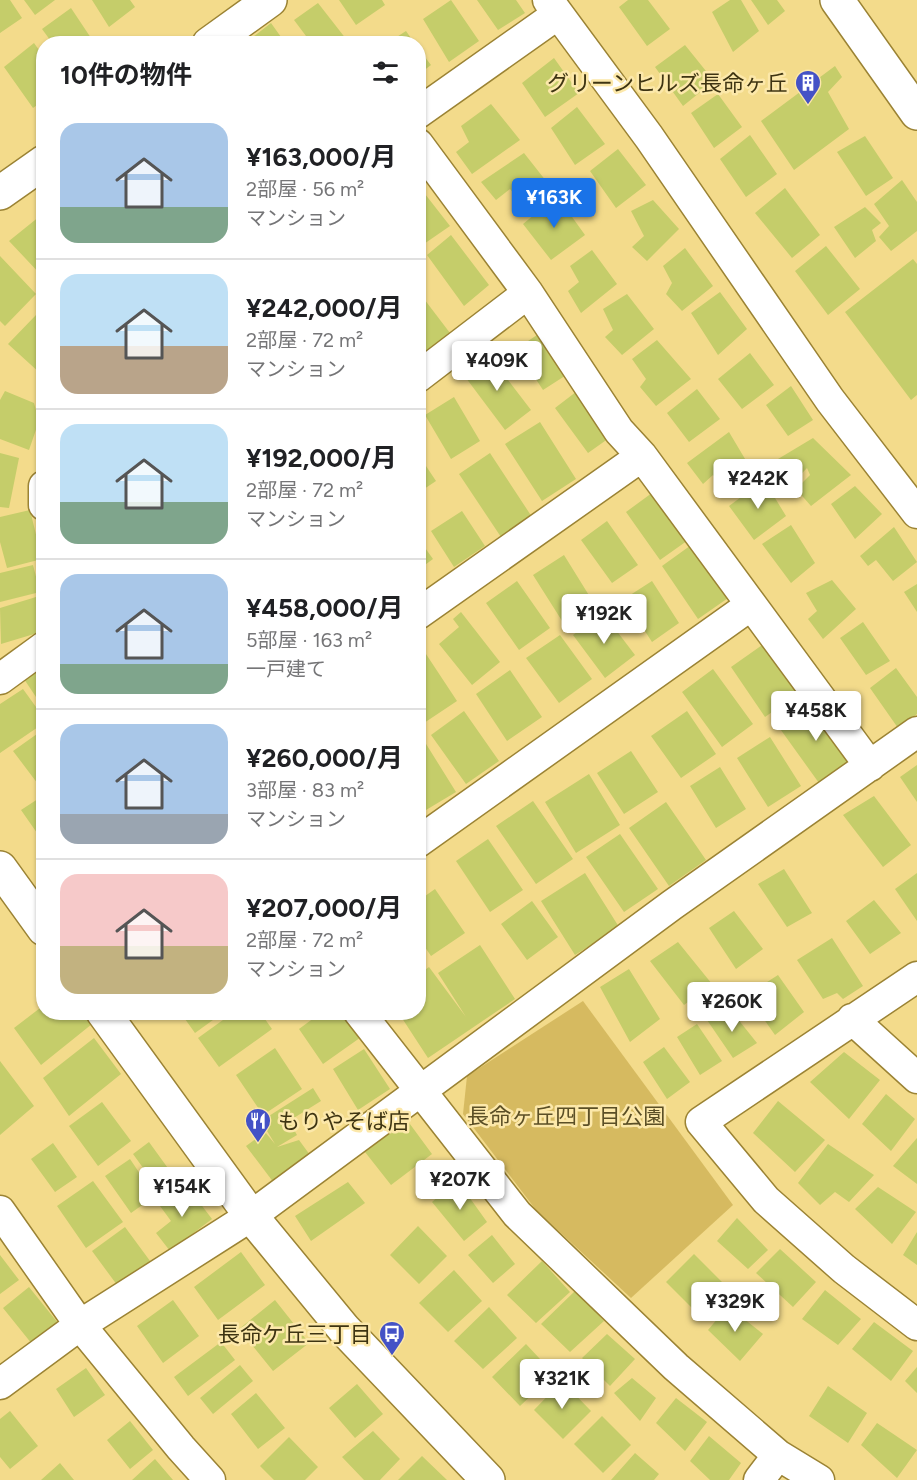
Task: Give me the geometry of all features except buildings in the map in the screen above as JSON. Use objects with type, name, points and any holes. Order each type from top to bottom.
[{"type":"street","points":[[220,36],[270,0]]},
{"type":"street","points":[[837,0],[917,113]]},
{"type":"street","points":[[426,107],[553,7],[649,137],[830,400],[915,505]]},
{"type":"street","points":[[426,155],[528,293],[619,431],[642,456],[870,766]]},
{"type":"street","points":[[0,193],[36,168]]},
{"type":"street","points":[[426,370],[528,293]]},
{"type":"street","points":[[426,608],[642,456]]},
{"type":"street","points":[[426,836],[751,605]]},
{"type":"street","points":[[0,679],[36,653]]},
{"type":"street","points":[[0,1384],[80,1325],[251,1216],[420,1089],[682,898],[917,732]]},
{"type":"street","points":[[0,868],[36,918]]},
{"type":"street","points":[[917,977],[700,1122],[765,1200],[844,1269],[917,1325]]},
{"type":"street","points":[[852,1019],[917,1078]]},
{"type":"street","points":[[109,1020],[251,1216],[344,1329],[488,1480]]},
{"type":"street","points":[[365,1020],[517,1214],[676,1367],[778,1455],[819,1480]]},
{"type":"street","points":[[0,1211],[80,1325],[210,1480]]},
{"type":"street","points":[[759,1480],[778,1455]]},
{"type":"green space","name":"長命ヶ丘四丁目公園","points":[[583,1001],[733,1205],[631,1298],[536,1210],[463,1114],[467,1076]]},
{"type":"place","name":"グリーンヒルズ長命ヶ丘","points":[[808,106]]},
{"type":"place","name":"もりやそば店","points":[[258,1144]]},
{"type":"place","name":"長命ケ丘三丁目","points":[[392,1357]]}]
